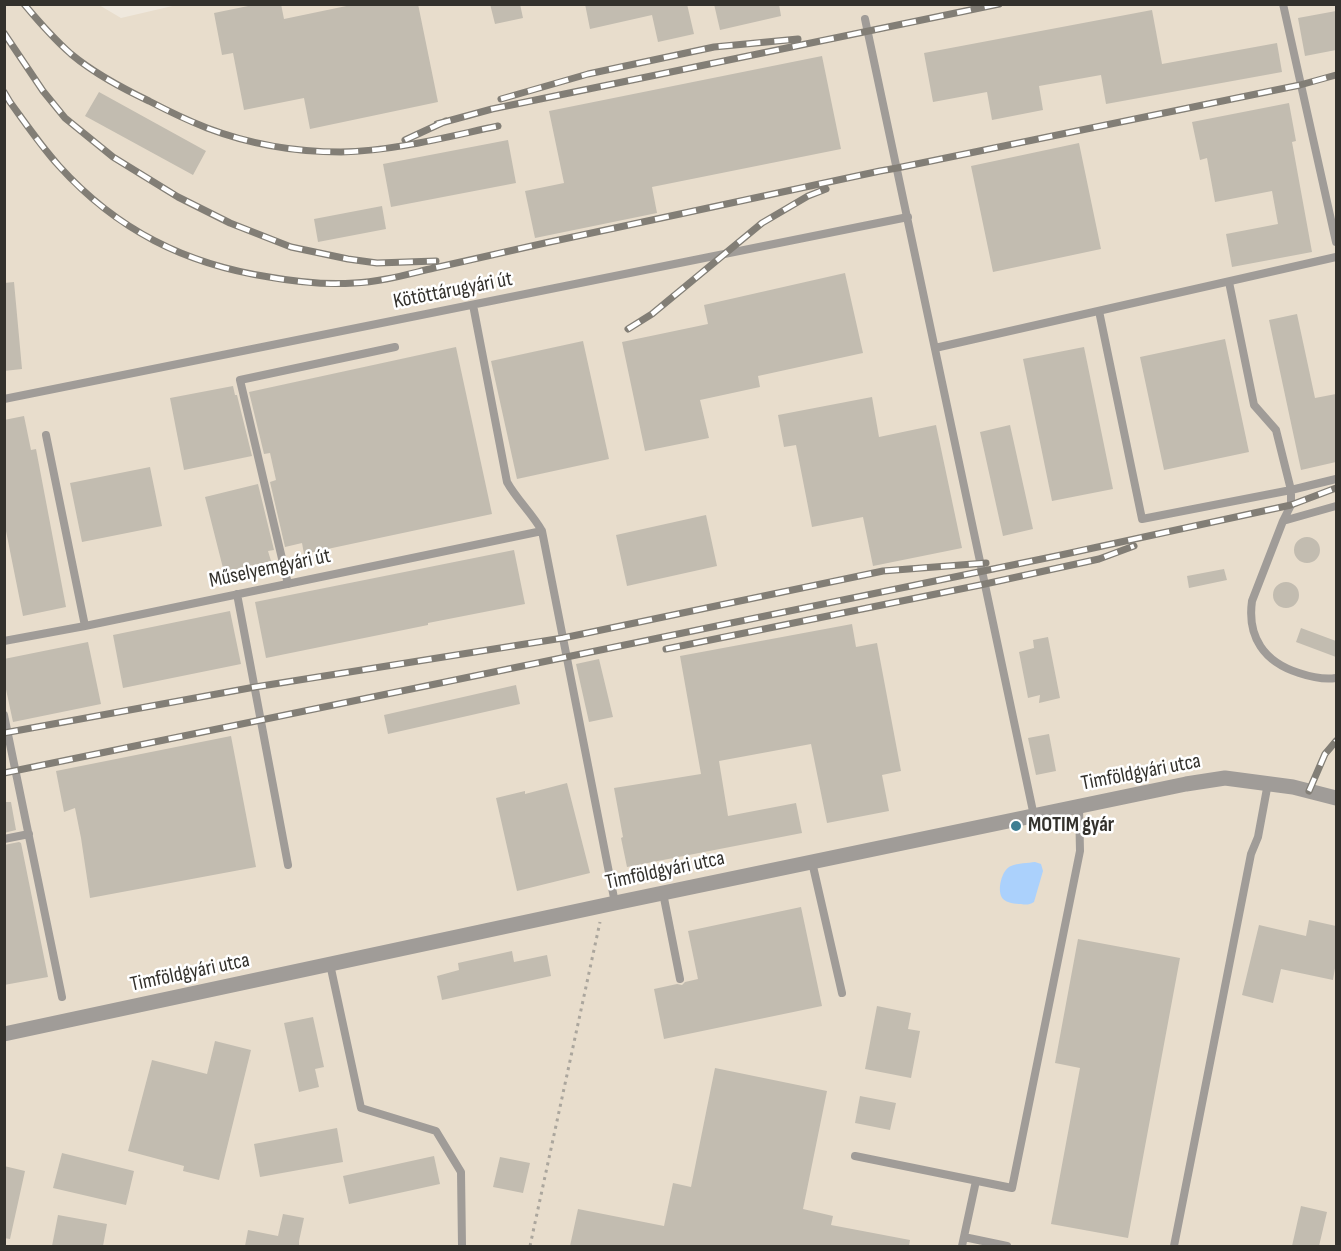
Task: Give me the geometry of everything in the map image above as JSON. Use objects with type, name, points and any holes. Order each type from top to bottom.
[{"type":"street","name":"Timföldgyári utca","points":[[4,1035],[610,904],[1186,784],[1225,778],[1293,787],[1336,798]]},
{"type":"lane","points":[[1283,4],[1336,242]]},
{"type":"lane","points":[[865,19],[1034,816]]},
{"type":"lane","name":"Kötöttárugyári út","points":[[4,399],[908,218]]},
{"type":"lane","points":[[935,348],[1336,257]]},
{"type":"lane","points":[[1229,282],[1254,405],[1276,430],[1291,490],[1291,505],[1252,601],[1253,629],[1258,643],[1272,660],[1290,670],[1327,679],[1336,678]]},
{"type":"lane","points":[[473,305],[507,482],[542,531],[610,904]]},
{"type":"lane","points":[[1099,311],[1142,519],[1336,479]]},
{"type":"lane","points":[[288,584],[240,380],[395,347]]},
{"type":"lane","points":[[46,435],[85,626]]},
{"type":"lane","points":[[1283,521],[1336,506]]},
{"type":"lane","name":"Műselyemgyári út","points":[[4,641],[542,531]]},
{"type":"lane","points":[[237,594],[288,865]]},
{"type":"lane","points":[[4,715],[9,757],[29,834],[62,997]]},
{"type":"lane","points":[[1174,1246],[1251,854],[1258,837],[1268,783]]},
{"type":"lane","points":[[855,1156],[1012,1188],[1080,851],[1079,806]]},
{"type":"lane","points":[[4,839],[29,834]]},
{"type":"lane","points":[[812,862],[842,993]]},
{"type":"lane","points":[[663,893],[680,979]]},
{"type":"lane","points":[[330,964],[361,1108],[436,1131],[461,1172],[462,1246]]},
{"type":"lane","points":[[962,1246],[976,1181]]},
{"type":"lane","points":[[964,1237],[1006,1246]]},
{"type":"path","points":[[530,1246],[610,904]]},
{"type":"shaded area","points":[[181,4],[1336,5],[1336,1246],[5,1246],[5,5],[99,5],[121,18]]},
{"type":"water","points":[[1035,862],[1041,864],[1043,871],[1034,902],[1028,905],[1016,904],[1003,899],[1000,886],[1005,871],[1017,864]]},
{"type":"building","points":[[258,4],[281,4],[284,19],[356,4],[418,4],[438,102],[310,129],[304,98],[244,110],[233,53],[222,55],[214,13]]},
{"type":"building","points":[[490,4],[520,4],[523,18],[495,24]]},
{"type":"building","points":[[585,4],[687,4],[694,34],[658,42],[652,15],[590,29]]},
{"type":"building","points":[[714,4],[779,4],[781,16],[720,30]]},
{"type":"building","points":[[1152,10],[1162,64],[1277,43],[1282,72],[1106,104],[1101,75],[1039,86],[1043,110],[992,120],[987,92],[933,102],[924,53]]},
{"type":"building","points":[[1336,11],[1336,50],[1305,56],[1298,18]]},
{"type":"building","points":[[822,56],[841,149],[652,187],[657,213],[535,238],[525,191],[564,183],[549,111]]},
{"type":"building","points":[[99,92],[206,151],[193,175],[85,116]]},
{"type":"building","points":[[1289,103],[1296,141],[1292,142],[1312,252],[1232,267],[1226,234],[1278,224],[1272,191],[1215,202],[1207,158],[1200,160],[1192,122]]},
{"type":"building","points":[[508,140],[516,183],[391,207],[383,164]]},
{"type":"building","points":[[1079,143],[1101,249],[993,272],[971,166]]},
{"type":"building","points":[[382,206],[386,229],[318,242],[314,219]]},
{"type":"building","points":[[845,273],[863,353],[758,376],[760,387],[700,400],[709,438],[645,451],[622,342],[708,324],[704,305]]},
{"type":"building","points":[[14,282],[22,369],[4,371],[4,283]]},
{"type":"building","points":[[1297,314],[1315,398],[1336,394],[1336,462],[1301,470],[1269,320]]},
{"type":"building","points":[[1225,339],[1249,452],[1164,470],[1140,357]]},
{"type":"building","points":[[583,341],[609,459],[517,479],[491,361]]},
{"type":"building","points":[[456,347],[492,514],[304,554],[302,543],[285,547],[270,482],[276,480],[270,453],[264,454],[249,392]]},
{"type":"building","points":[[1084,347],[1113,489],[1052,501],[1023,359]]},
{"type":"building","points":[[233,386],[252,456],[184,470],[170,398]]},
{"type":"building","points":[[872,397],[879,437],[936,425],[962,548],[873,566],[863,517],[812,527],[796,445],[784,447],[778,415]]},
{"type":"building","points":[[24,416],[31,450],[36,449],[66,607],[23,616],[4,521],[4,420]]},
{"type":"building","points":[[1010,425],[1033,529],[1003,536],[980,432]]},
{"type":"building","points":[[150,467],[162,526],[82,542],[70,483]]},
{"type":"building","points":[[258,484],[274,550],[268,551],[271,561],[224,572],[205,497]]},
{"type":"building","points":[[706,515],[717,566],[627,586],[616,535]]},
{"type":"building","points":[[1307,537],[1316,541],[1320,550],[1316,559],[1307,563],[1298,559],[1294,550],[1298,541]]},
{"type":"building","points":[[514,550],[525,604],[266,658],[255,602]]},
{"type":"building","points":[[1224,569],[1227,580],[1189,588],[1187,576]]},
{"type":"building","points":[[1286,582],[1295,586],[1299,595],[1295,604],[1286,608],[1277,604],[1273,595],[1277,586]]},
{"type":"building","points":[[230,611],[241,664],[123,688],[113,635]]},
{"type":"building","points":[[852,624],[856,647],[877,643],[901,771],[882,775],[889,811],[827,823],[811,744],[719,761],[728,816],[796,803],[802,833],[627,867],[614,788],[701,774],[680,656]]},
{"type":"building","points":[[1301,628],[1336,641],[1336,657],[1296,642]]},
{"type":"building","points":[[1048,637],[1060,698],[1039,703],[1040,695],[1028,698],[1019,652],[1034,648],[1033,640]]},
{"type":"building","points":[[88,642],[101,704],[13,722],[4,680],[4,659]]},
{"type":"building","points":[[599,659],[613,717],[589,722],[576,664]]},
{"type":"building","points":[[516,685],[520,704],[388,734],[384,715]]},
{"type":"building","points":[[1049,734],[1056,771],[1036,775],[1028,738]]},
{"type":"building","points":[[231,736],[256,867],[90,898],[75,808],[64,812],[56,771]]},
{"type":"building","points":[[567,783],[590,873],[517,891],[496,798],[525,791],[525,794]]},
{"type":"building","points":[[4,802],[11,802],[16,830],[4,833]]},
{"type":"building","points":[[19,842],[48,977],[4,985],[4,845]]},
{"type":"building","points":[[801,907],[822,1006],[664,1039],[654,989],[682,985],[698,979],[688,931]]},
{"type":"building","points":[[1309,920],[1336,926],[1336,962],[1333,980],[1281,969],[1273,1003],[1242,995],[1259,925],[1306,936]]},
{"type":"building","points":[[1078,939],[1180,958],[1128,1238],[1051,1224],[1080,1068],[1055,1063]]},
{"type":"building","points":[[512,951],[514,962],[547,955],[551,976],[442,1000],[437,976],[459,970],[458,963]]},
{"type":"building","points":[[877,1006],[911,1013],[908,1029],[920,1031],[911,1078],[865,1069]]},
{"type":"building","points":[[313,1017],[324,1067],[315,1069],[319,1087],[299,1092],[284,1023]]},
{"type":"building","points":[[215,1041],[251,1050],[219,1180],[183,1171],[184,1166],[128,1151],[152,1060],[207,1074]]},
{"type":"building","points":[[715,1068],[827,1091],[803,1209],[833,1216],[831,1225],[910,1240],[909,1246],[570,1246],[578,1209],[664,1226],[673,1183],[691,1187]]},
{"type":"building","points":[[860,1096],[896,1103],[890,1130],[855,1123]]},
{"type":"building","points":[[337,1128],[343,1162],[260,1177],[254,1144]]},
{"type":"building","points":[[62,1153],[134,1171],[126,1205],[53,1188]]},
{"type":"building","points":[[434,1156],[440,1184],[349,1204],[343,1176]]},
{"type":"building","points":[[500,1157],[530,1163],[523,1193],[493,1187]]},
{"type":"building","points":[[4,1166],[25,1171],[10,1239],[4,1238]]},
{"type":"building","points":[[1301,1206],[1327,1212],[1319,1246],[1292,1246]]},
{"type":"building","points":[[283,1214],[304,1218],[299,1246],[245,1246],[248,1230],[278,1236]]},
{"type":"building","points":[[58,1215],[107,1224],[103,1246],[52,1246]]},
{"type":"railway","points":[[24,4],[65,48],[99,74],[185,119],[239,138],[273,146],[341,152],[420,143],[498,126]]},
{"type":"railway","points":[[437,124],[492,109],[999,4]]},
{"type":"railway","points":[[4,33],[43,91],[65,118],[113,157],[178,197],[230,223],[291,247],[377,263],[436,261]]},
{"type":"railway","points":[[501,99],[588,74],[714,47],[798,39]]},
{"type":"railway","points":[[4,92],[46,151],[81,189],[104,209],[154,241],[181,253],[238,271],[301,282],[343,284],[394,277],[880,171],[1300,85],[1336,75]]},
{"type":"railway","points":[[405,140],[446,121]]},
{"type":"railway","points":[[628,329],[652,314],[762,223],[808,196],[826,189]]},
{"type":"railway","points":[[4,773],[1061,555],[1291,505],[1336,488]]},
{"type":"railway","points":[[666,649],[1099,559],[1134,546]]},
{"type":"railway","points":[[4,733],[255,687],[563,638],[883,571],[986,563]]},
{"type":"railway","points":[[1309,791],[1325,754],[1336,741]]},
{"type":"place","name":"MOTIM gyár","points":[[1016,826]]}]
